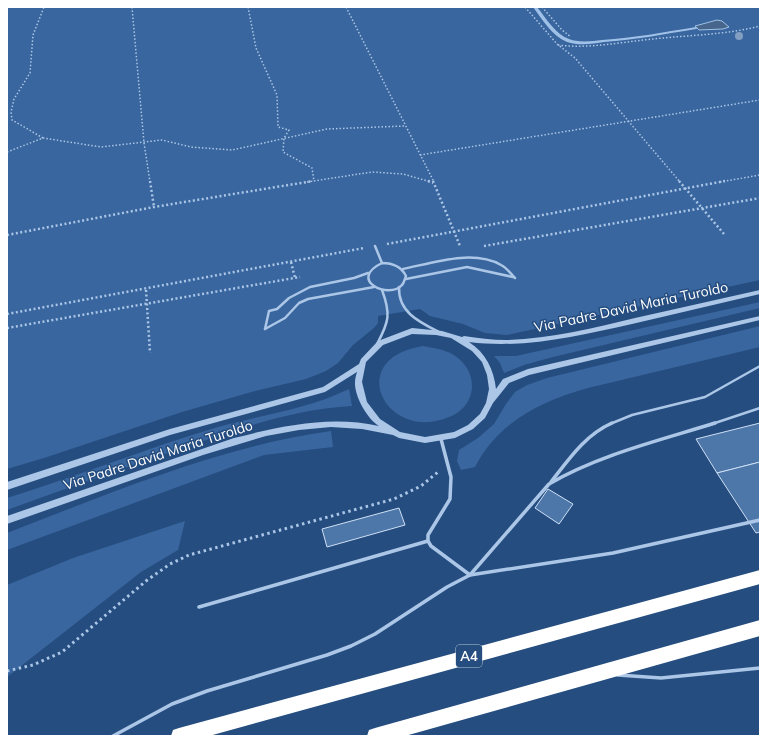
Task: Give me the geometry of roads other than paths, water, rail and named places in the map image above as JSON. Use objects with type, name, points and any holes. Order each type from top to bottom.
[{"type":"highway","name":"A4","points":[[179,736],[760,577]]},
{"type":"highway","points":[[375,736],[760,628]]},
{"type":"street","name":"Via Padre David Maria Turoldo","points":[[458,339],[492,343],[512,343],[577,334],[760,292]]},
{"type":"street","points":[[490,402],[492,381],[490,370],[477,352],[458,339],[440,332],[419,331],[398,334],[375,348],[361,366],[358,386],[364,407],[380,425],[392,432],[416,439],[441,439],[467,429],[485,412],[490,402],[506,381],[528,372],[760,318]]},
{"type":"street","name":"Via Padre David Maria Turoldo","points":[[7,486],[170,432],[255,407],[319,391],[343,379],[361,366]]},
{"type":"street","name":"Via Padre David Maria Turoldo","points":[[7,520],[214,447],[254,435],[328,424],[374,426],[392,432]]},
{"type":"lane","points":[[375,246],[382,264]]},
{"type":"lane","points":[[368,273],[368,280],[374,287],[382,290],[394,290],[406,279],[467,267],[515,278],[501,264],[475,258],[447,261],[403,269],[394,264],[382,264],[374,267],[368,273],[302,290],[277,309],[269,311],[265,329],[286,318],[299,303],[308,299],[374,287]]},
{"type":"lane","points":[[403,269],[406,279]]},
{"type":"lane","points":[[399,287],[398,294],[405,310],[414,319],[440,332]]},
{"type":"lane","points":[[375,348],[389,321],[390,312],[382,290]]},
{"type":"lane","points":[[470,575],[583,443],[607,425],[628,416],[704,398],[760,366]]},
{"type":"lane","points":[[549,484],[566,474],[614,456],[760,408]]},
{"type":"lane","points":[[441,439],[450,468],[450,499],[428,535],[428,540],[431,546],[470,575]]},
{"type":"lane","points":[[112,736],[172,704],[207,691],[352,646],[375,634],[447,587],[470,575],[614,553],[760,520]]},
{"type":"lane","points":[[199,607],[428,540]]},
{"type":"lane","points":[[600,674],[661,678],[760,668]]},
{"type":"waterway","points":[[535,7],[559,35],[569,41],[578,43],[611,41],[696,28]]}]
